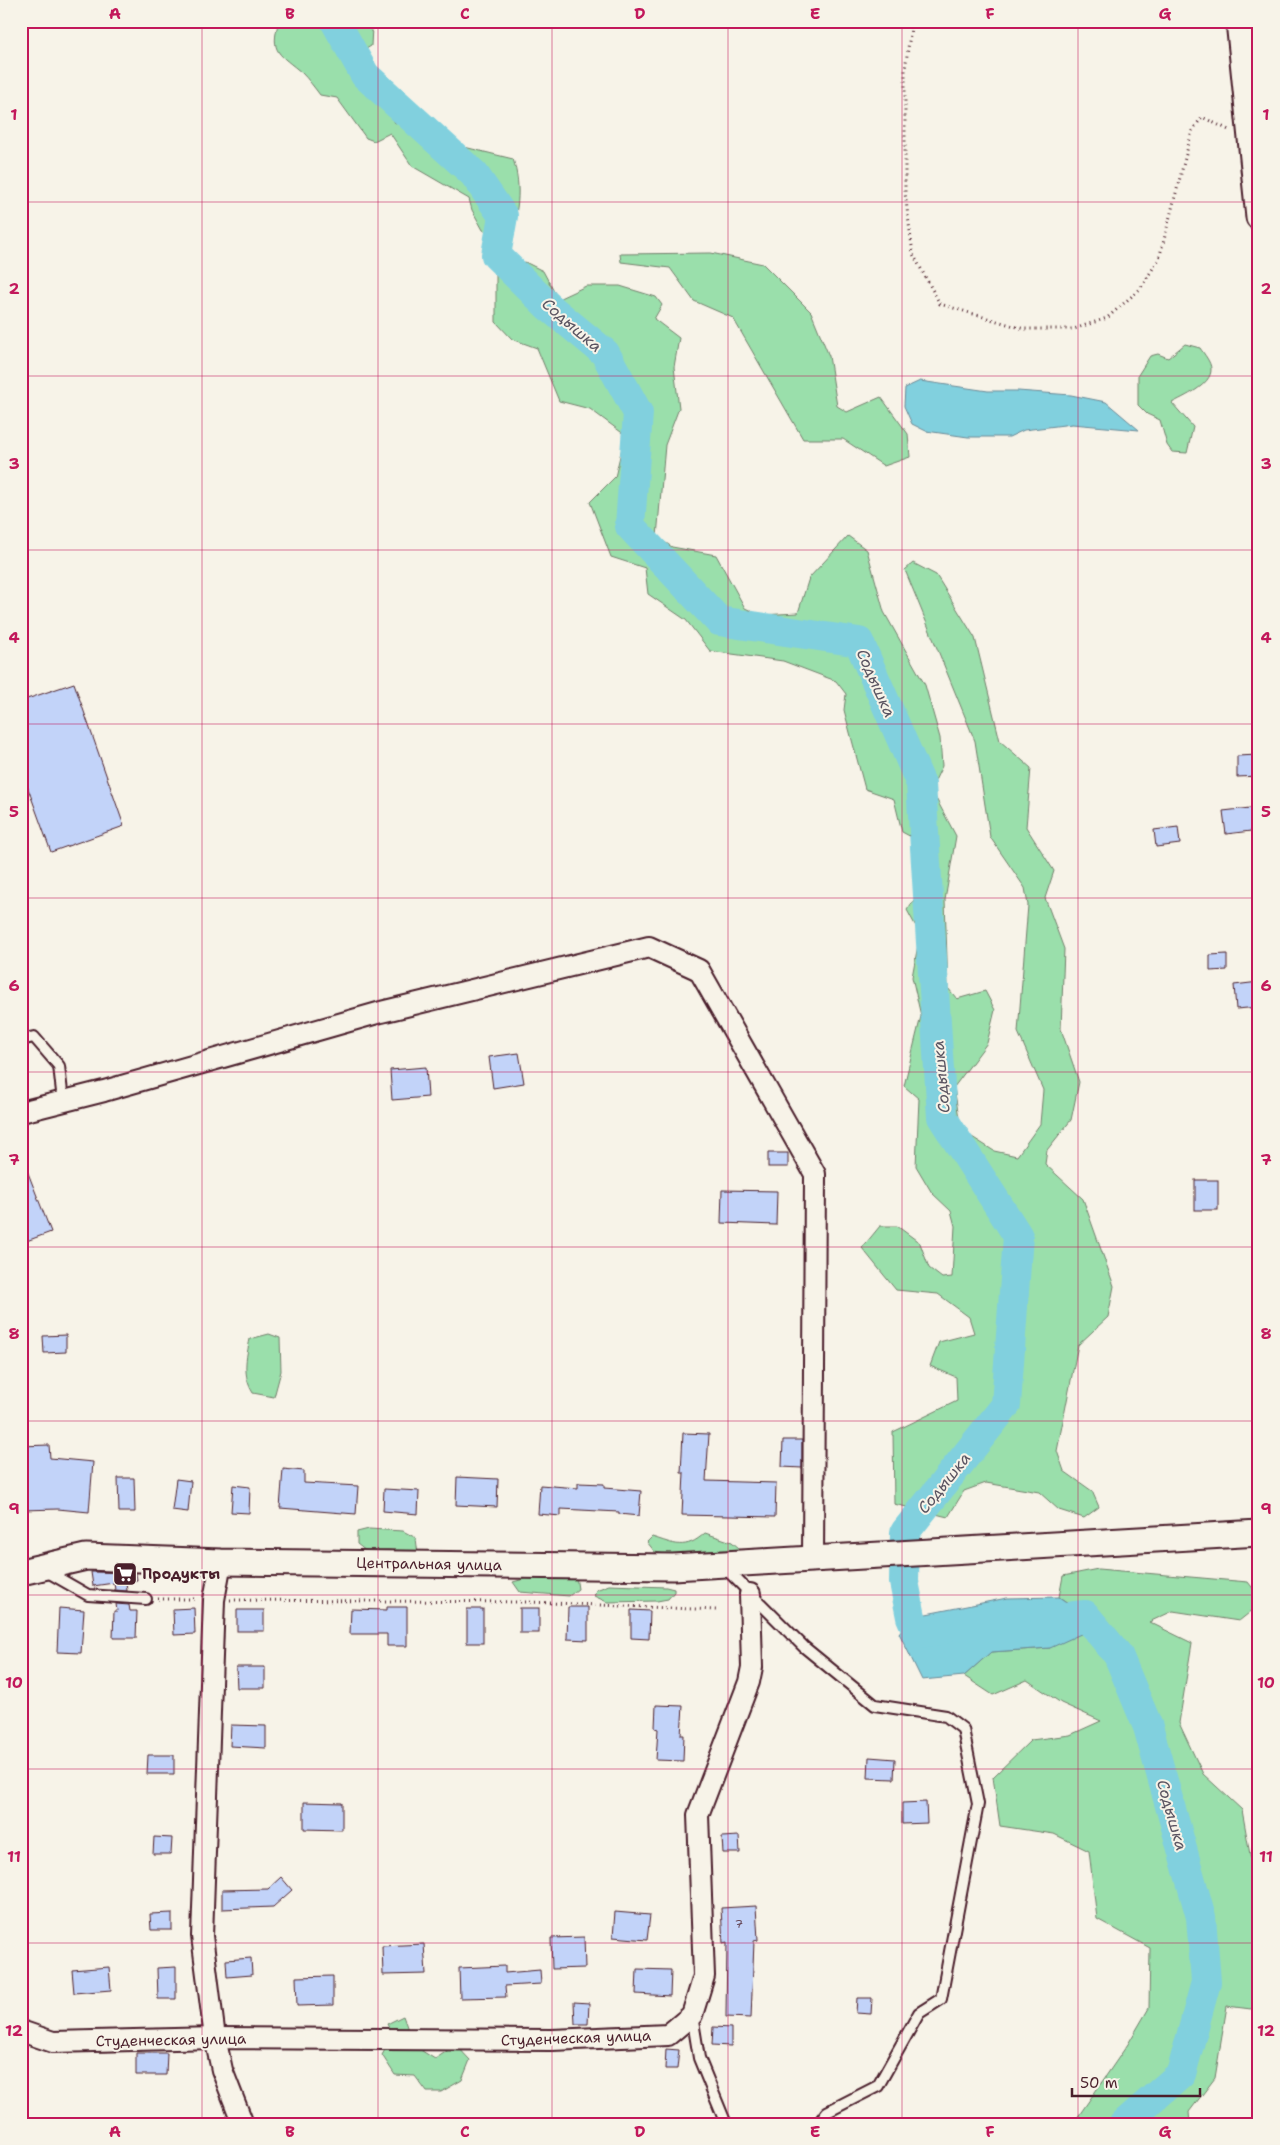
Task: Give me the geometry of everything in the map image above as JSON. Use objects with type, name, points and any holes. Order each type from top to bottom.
[{"type":"street","points":[[1239,21],[1249,140],[1259,217]]},
{"type":"street","points":[[21,1112],[381,1012],[649,947],[699,970],[815,1174],[813,1560]]},
{"type":"street","name":"Центральная улица","points":[[31,1570],[86,1557],[221,1562],[674,1567],[1259,1533]]},
{"type":"street","points":[[221,1562],[214,1600],[202,1936],[215,2038],[222,2070],[243,2124]]},
{"type":"street","points":[[692,2016],[704,1976],[698,1815],[749,1682],[752,1667],[750,1594]]},
{"type":"street","name":"Студенческая улица","points":[[21,2031],[53,2042],[215,2038],[552,2040],[668,2035],[692,2016]]},
{"type":"lane","points":[[21,1040],[34,1037],[59,1066],[63,1101]]},
{"type":"lane","points":[[721,1564],[804,1647],[874,1705],[946,1716],[962,1729],[978,1804],[941,1999],[919,2014],[878,2086],[827,2112],[818,2124]]},
{"type":"lane","points":[[31,1570],[88,1595],[146,1599]]},
{"type":"lane","points":[[692,2016],[698,2058],[726,2124]]},
{"type":"path","points":[[912,21],[905,69],[905,193],[913,254],[940,304],[1024,330],[1074,329],[1107,318],[1140,289],[1159,259],[1192,131],[1202,117],[1249,140]]},
{"type":"path","points":[[146,1599],[528,1602],[717,1610]]},
{"type":"green space","points":[[279,21],[404,21],[392,27],[372,27],[371,46],[366,49],[353,47],[336,32],[342,55],[357,85],[387,108],[395,123],[406,118],[416,120],[448,143],[513,159],[518,180],[518,202],[514,223],[506,243],[483,230],[472,210],[469,199],[412,166],[390,133],[374,141],[366,138],[337,98],[320,95],[309,80],[278,52],[275,40]]},
{"type":"green space","points":[[711,253],[763,264],[811,312],[829,356],[837,406],[847,412],[881,397],[908,434],[910,457],[884,466],[843,439],[803,439],[733,318],[694,301],[670,268],[621,262],[620,254]]},
{"type":"green space","points":[[525,262],[543,271],[558,299],[586,286],[620,286],[656,297],[662,305],[654,319],[679,338],[674,367],[679,408],[665,445],[657,537],[672,547],[716,555],[745,608],[760,615],[798,613],[809,578],[848,536],[867,550],[884,612],[925,685],[940,738],[942,766],[931,789],[956,836],[945,900],[948,988],[957,999],[985,991],[995,1010],[987,1043],[954,1087],[961,1130],[994,1151],[1017,1156],[1040,1124],[1043,1090],[1018,1032],[1028,905],[1025,888],[990,837],[975,741],[905,570],[913,563],[936,575],[975,638],[1000,741],[1031,768],[1026,827],[1054,871],[1045,898],[1064,949],[1061,1029],[1079,1082],[1071,1120],[1047,1150],[1045,1164],[1083,1199],[1114,1286],[1108,1317],[1078,1345],[1057,1451],[1064,1471],[1092,1491],[1099,1507],[1084,1518],[1059,1510],[1039,1492],[986,1483],[964,1491],[948,1517],[894,1504],[893,1432],[957,1401],[956,1377],[930,1366],[939,1342],[974,1333],[969,1317],[938,1294],[896,1290],[862,1248],[880,1226],[897,1226],[920,1243],[929,1268],[942,1278],[952,1277],[955,1226],[951,1211],[932,1193],[916,1166],[919,1099],[904,1086],[921,1016],[912,977],[920,934],[907,910],[936,868],[919,841],[902,832],[894,799],[865,789],[844,710],[846,694],[836,681],[783,661],[710,651],[686,620],[648,594],[645,568],[611,557],[590,502],[615,477],[625,435],[590,409],[559,401],[537,348],[512,339],[496,322],[496,274]]},
{"type":"green space","points":[[1185,344],[1200,348],[1211,366],[1210,375],[1202,385],[1172,403],[1193,427],[1187,453],[1172,452],[1167,445],[1160,420],[1147,414],[1138,405],[1138,375],[1150,356],[1158,354],[1168,358]]},
{"type":"green space","points":[[269,1334],[280,1338],[281,1371],[274,1397],[253,1393],[246,1373],[246,1360],[250,1339]]},
{"type":"green space","points":[[369,1529],[403,1531],[416,1538],[418,1555],[389,1550],[366,1551],[357,1544],[357,1532]]},
{"type":"green space","points":[[705,1533],[732,1542],[739,1548],[737,1552],[670,1555],[655,1552],[647,1542],[652,1537],[674,1544],[686,1544],[698,1539]]},
{"type":"green space","points":[[1098,1569],[1248,1582],[1259,1596],[1259,1605],[1239,1621],[1173,1611],[1149,1622],[1192,1643],[1179,1723],[1203,1774],[1242,1810],[1259,1905],[1259,2003],[1251,2009],[1227,2006],[1215,2078],[1189,2112],[1190,2124],[1073,2124],[1128,2044],[1149,2008],[1150,1948],[1097,1919],[1089,1851],[1054,1834],[1000,1826],[993,1777],[1031,1740],[1070,1735],[1101,1721],[1061,1703],[1027,1680],[993,1695],[964,1676],[991,1652],[1050,1648],[1085,1614],[1059,1597],[1063,1576]]},
{"type":"green space","points":[[558,1570],[576,1576],[578,1589],[569,1596],[520,1592],[513,1582]]},
{"type":"green space","points":[[609,1585],[666,1587],[674,1589],[674,1592],[668,1599],[657,1601],[607,1602],[594,1596],[596,1590]]},
{"type":"green space","points":[[403,2016],[414,2046],[435,2059],[456,2045],[470,2060],[462,2080],[441,2092],[427,2092],[415,2076],[395,2075],[382,2055],[393,2036],[387,2024]]},
{"type":"water","points":[[920,381],[988,391],[1071,395],[1106,402],[1139,430],[1072,424],[1024,430],[1009,437],[968,437],[926,431],[912,424],[904,406],[905,388]]},
{"type":"water","points":[[1059,1597],[1085,1615],[1083,1633],[1050,1648],[991,1652],[964,1676],[922,1680],[899,1633],[911,1617],[1007,1598]]},
{"type":"building","points":[[74,683],[124,826],[51,852],[21,769],[21,745],[26,743],[21,730],[21,701]]},
{"type":"building","points":[[1259,755],[1259,776],[1237,777],[1237,756]]},
{"type":"building","points":[[1259,807],[1259,830],[1226,834],[1223,811]]},
{"type":"building","points":[[1178,827],[1180,844],[1156,847],[1154,830]]},
{"type":"building","points":[[1227,954],[1227,970],[1210,971],[1210,955]]},
{"type":"building","points":[[1259,982],[1259,1007],[1236,1009],[1234,985]]},
{"type":"building","points":[[519,1053],[524,1083],[493,1088],[489,1057]]},
{"type":"building","points":[[426,1067],[428,1097],[392,1100],[390,1070]]},
{"type":"building","points":[[768,1153],[788,1153],[788,1167],[768,1167]]},
{"type":"building","points":[[21,1155],[51,1232],[21,1243]]},
{"type":"building","points":[[1195,1180],[1218,1180],[1218,1210],[1195,1210]]},
{"type":"building","points":[[722,1190],[777,1191],[776,1225],[721,1223]]},
{"type":"building","points":[[66,1335],[66,1352],[44,1353],[43,1336]]},
{"type":"building","points":[[683,1433],[709,1434],[706,1481],[776,1483],[775,1517],[682,1515],[684,1473],[681,1473]]},
{"type":"building","points":[[783,1440],[802,1440],[802,1468],[782,1467]]},
{"type":"building","points":[[49,1445],[50,1458],[93,1462],[89,1512],[58,1509],[23,1510],[21,1446]]},
{"type":"building","points":[[283,1469],[304,1471],[304,1483],[358,1486],[356,1514],[280,1508]]},
{"type":"building","points":[[457,1477],[498,1479],[497,1507],[456,1505]]},
{"type":"building","points":[[118,1478],[134,1478],[135,1512],[119,1512]]},
{"type":"building","points":[[176,1479],[191,1481],[188,1512],[172,1510]]},
{"type":"building","points":[[578,1483],[604,1484],[604,1488],[641,1491],[639,1516],[619,1514],[619,1512],[561,1509],[561,1516],[538,1514],[540,1485],[578,1488]]},
{"type":"building","points":[[233,1485],[250,1487],[249,1513],[231,1512]]},
{"type":"building","points":[[384,1489],[419,1491],[418,1514],[383,1511]]},
{"type":"building","points":[[91,1572],[136,1573],[137,1580],[126,1581],[127,1591],[115,1590],[114,1583],[93,1586]]},
{"type":"building","points":[[116,1604],[129,1605],[130,1611],[137,1611],[136,1638],[113,1638],[114,1611],[117,1611]]},
{"type":"building","points":[[387,1607],[407,1607],[407,1646],[387,1646],[387,1634],[350,1634],[351,1609],[387,1610]]},
{"type":"building","points":[[568,1607],[588,1607],[588,1640],[567,1639]]},
{"type":"building","points":[[59,1608],[84,1610],[81,1653],[57,1652]]},
{"type":"building","points":[[194,1608],[195,1634],[174,1635],[173,1609]]},
{"type":"building","points":[[520,1608],[539,1608],[539,1633],[520,1633]]},
{"type":"building","points":[[467,1609],[483,1609],[483,1643],[467,1643]]},
{"type":"building","points":[[237,1610],[264,1610],[264,1631],[237,1631]]},
{"type":"building","points":[[631,1610],[650,1611],[649,1639],[631,1638]]},
{"type":"building","points":[[236,1667],[265,1667],[265,1688],[237,1688]]},
{"type":"building","points":[[656,1705],[683,1706],[681,1735],[684,1735],[683,1761],[656,1760],[658,1729],[655,1728]]},
{"type":"building","points":[[231,1725],[266,1726],[266,1748],[230,1746]]},
{"type":"building","points":[[148,1755],[174,1755],[174,1774],[147,1774]]},
{"type":"building","points":[[869,1757],[895,1759],[894,1779],[868,1778]]},
{"type":"building","points":[[304,1802],[342,1803],[342,1830],[304,1829]]},
{"type":"building","points":[[926,1802],[927,1823],[902,1824],[902,1803]]},
{"type":"building","points":[[739,1836],[740,1853],[723,1853],[722,1837]]},
{"type":"building","points":[[154,1837],[172,1838],[171,1854],[153,1854]]},
{"type":"building","points":[[281,1877],[292,1890],[273,1907],[222,1909],[222,1890],[268,1889]]},
{"type":"building","points":[[756,1906],[758,1940],[754,1941],[751,2018],[726,2017],[727,1942],[723,1943],[721,1908]]},
{"type":"building","points":[[615,1912],[650,1915],[647,1940],[613,1937]]},
{"type":"building","points":[[172,1913],[172,1930],[151,1930],[150,1914]]},
{"type":"building","points":[[584,1937],[585,1968],[552,1969],[551,1938]]},
{"type":"building","points":[[424,1944],[426,1974],[383,1975],[382,1946]]},
{"type":"building","points":[[251,1958],[252,1975],[227,1977],[226,1960]]},
{"type":"building","points":[[505,1966],[505,1973],[540,1970],[541,1984],[505,1986],[506,1997],[460,1998],[459,1968]]},
{"type":"building","points":[[109,1967],[111,1990],[74,1993],[72,1970]]},
{"type":"building","points":[[176,1967],[176,1999],[158,1999],[157,1968]]},
{"type":"building","points":[[637,1969],[671,1970],[670,1996],[636,1994]]},
{"type":"building","points":[[333,1976],[333,2005],[297,2006],[296,1977]]},
{"type":"building","points":[[857,1998],[872,1998],[871,2014],[856,2013]]},
{"type":"building","points":[[574,2002],[589,2003],[588,2024],[575,2024]]},
{"type":"building","points":[[713,2027],[731,2028],[731,2046],[712,2045]]},
{"type":"building","points":[[666,2049],[679,2050],[677,2069],[665,2069]]},
{"type":"building","points":[[136,2053],[167,2053],[166,2075],[136,2075]]},
{"type":"waterway","name":"Содышка","points":[[335,21],[365,75],[474,174],[503,216],[496,255],[549,307],[605,353],[638,413],[630,526],[719,621],[859,642],[921,784],[942,1117],[1018,1236],[1006,1405],[905,1532],[904,1582],[911,1617],[918,1633],[942,1630]]},
{"type":"waterway","name":"Содышка","points":[[1045,1619],[1085,1615],[1118,1655],[1148,1727],[1201,1917],[1206,1982],[1181,2074],[1124,2124]]},
{"type":"place","name":"Продукты","points":[[125,1574]]}]
